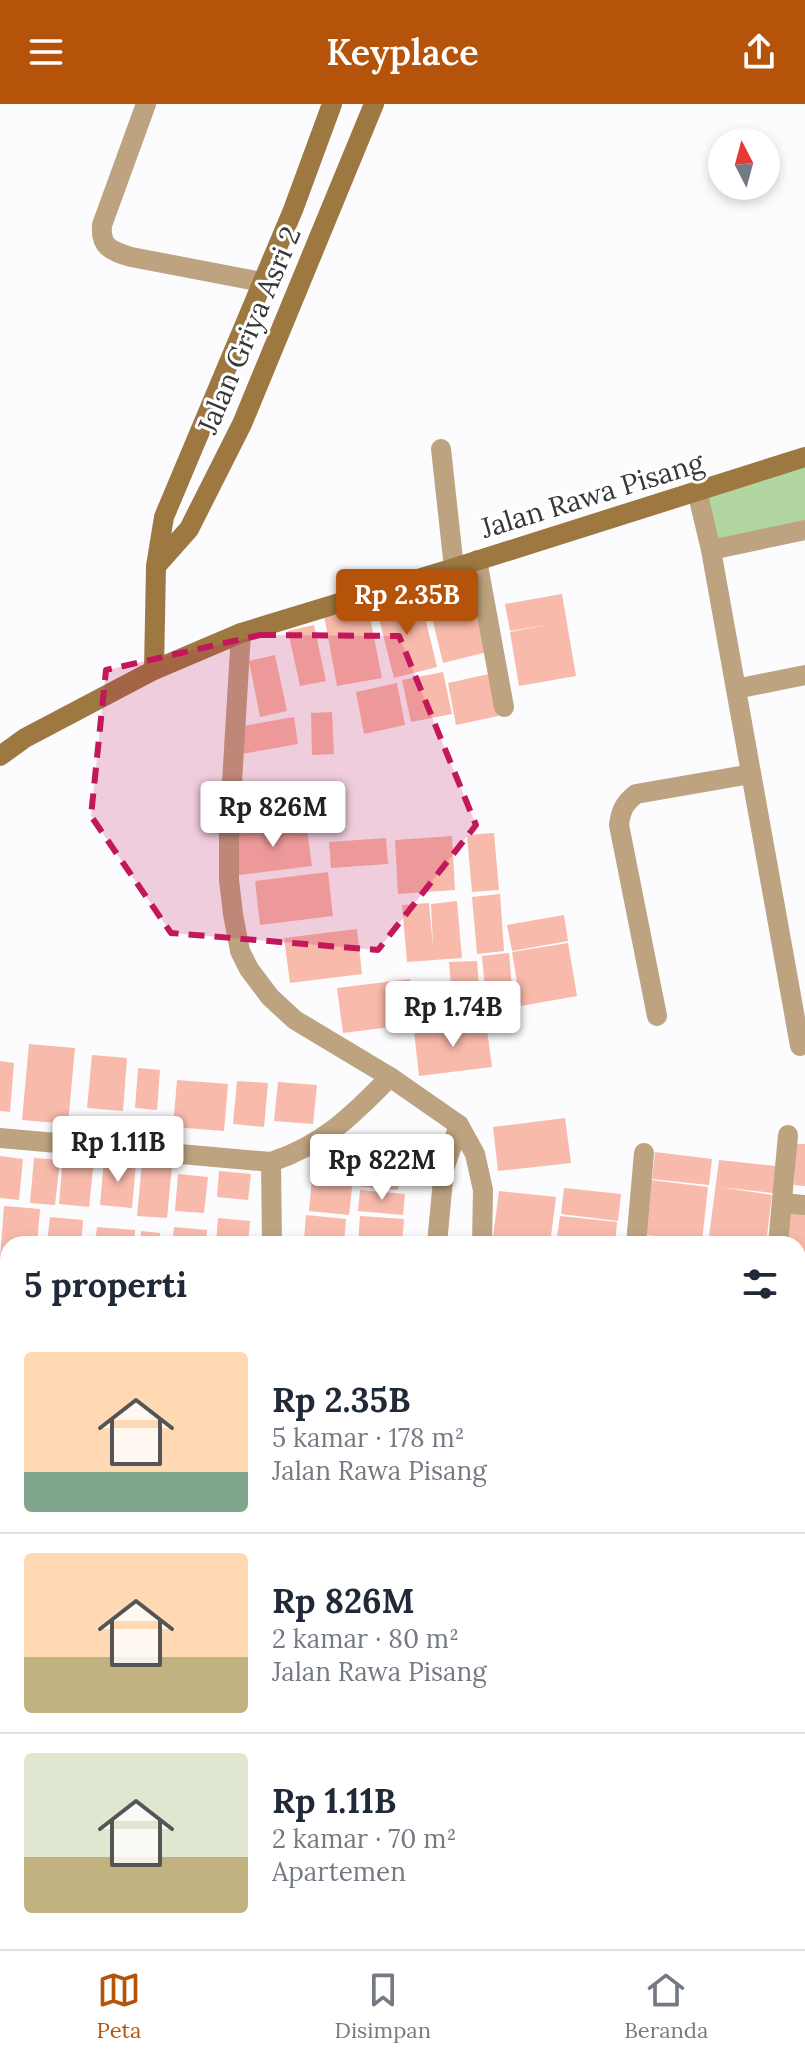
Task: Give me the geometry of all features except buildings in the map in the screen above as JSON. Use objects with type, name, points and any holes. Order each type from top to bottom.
[{"type":"street","points":[[146,104],[102,225],[101,237],[105,245],[131,257],[262,282]]},
{"type":"street","name":"Jalan Griya Asri 2","points":[[154,670],[156,566],[164,517],[293,210],[332,104]]},
{"type":"street","name":"Jalan Griya Asri 2","points":[[156,566],[189,529],[242,424],[374,104]]},
{"type":"street","points":[[293,210],[325,222]]},
{"type":"street","points":[[441,449],[454,568]]},
{"type":"street","name":"Jalan Rawa Pisang","points":[[0,756],[25,738],[154,670],[241,633],[805,457]]},
{"type":"street","points":[[697,491],[711,550],[800,1046]]},
{"type":"street","points":[[711,550],[805,530]]},
{"type":"street","points":[[477,560],[504,707]]},
{"type":"street","points":[[241,633],[229,832],[229,880],[240,951],[270,997],[295,1020],[390,1077],[459,1125],[475,1154],[483,1190],[482,1236]]},
{"type":"street","points":[[736,689],[805,675]]},
{"type":"street","points":[[657,1016],[619,825],[620,811],[636,794],[751,774]]},
{"type":"street","points":[[0,1138],[271,1162],[295,1154],[328,1134],[390,1077]]},
{"type":"street","points":[[438,1236],[444,1169],[459,1125]]},
{"type":"street","points":[[779,1236],[788,1135]]},
{"type":"street","points":[[637,1236],[644,1153]]},
{"type":"street","points":[[271,1162],[272,1236]]},
{"type":"street","points":[[782,1203],[805,1205]]},
{"type":"highlighted area","points":[[260,635],[399,636],[476,825],[378,950],[171,933],[91,816],[106,670]]},
{"type":"green space","points":[[805,457],[805,530],[711,550],[697,491]]}]
